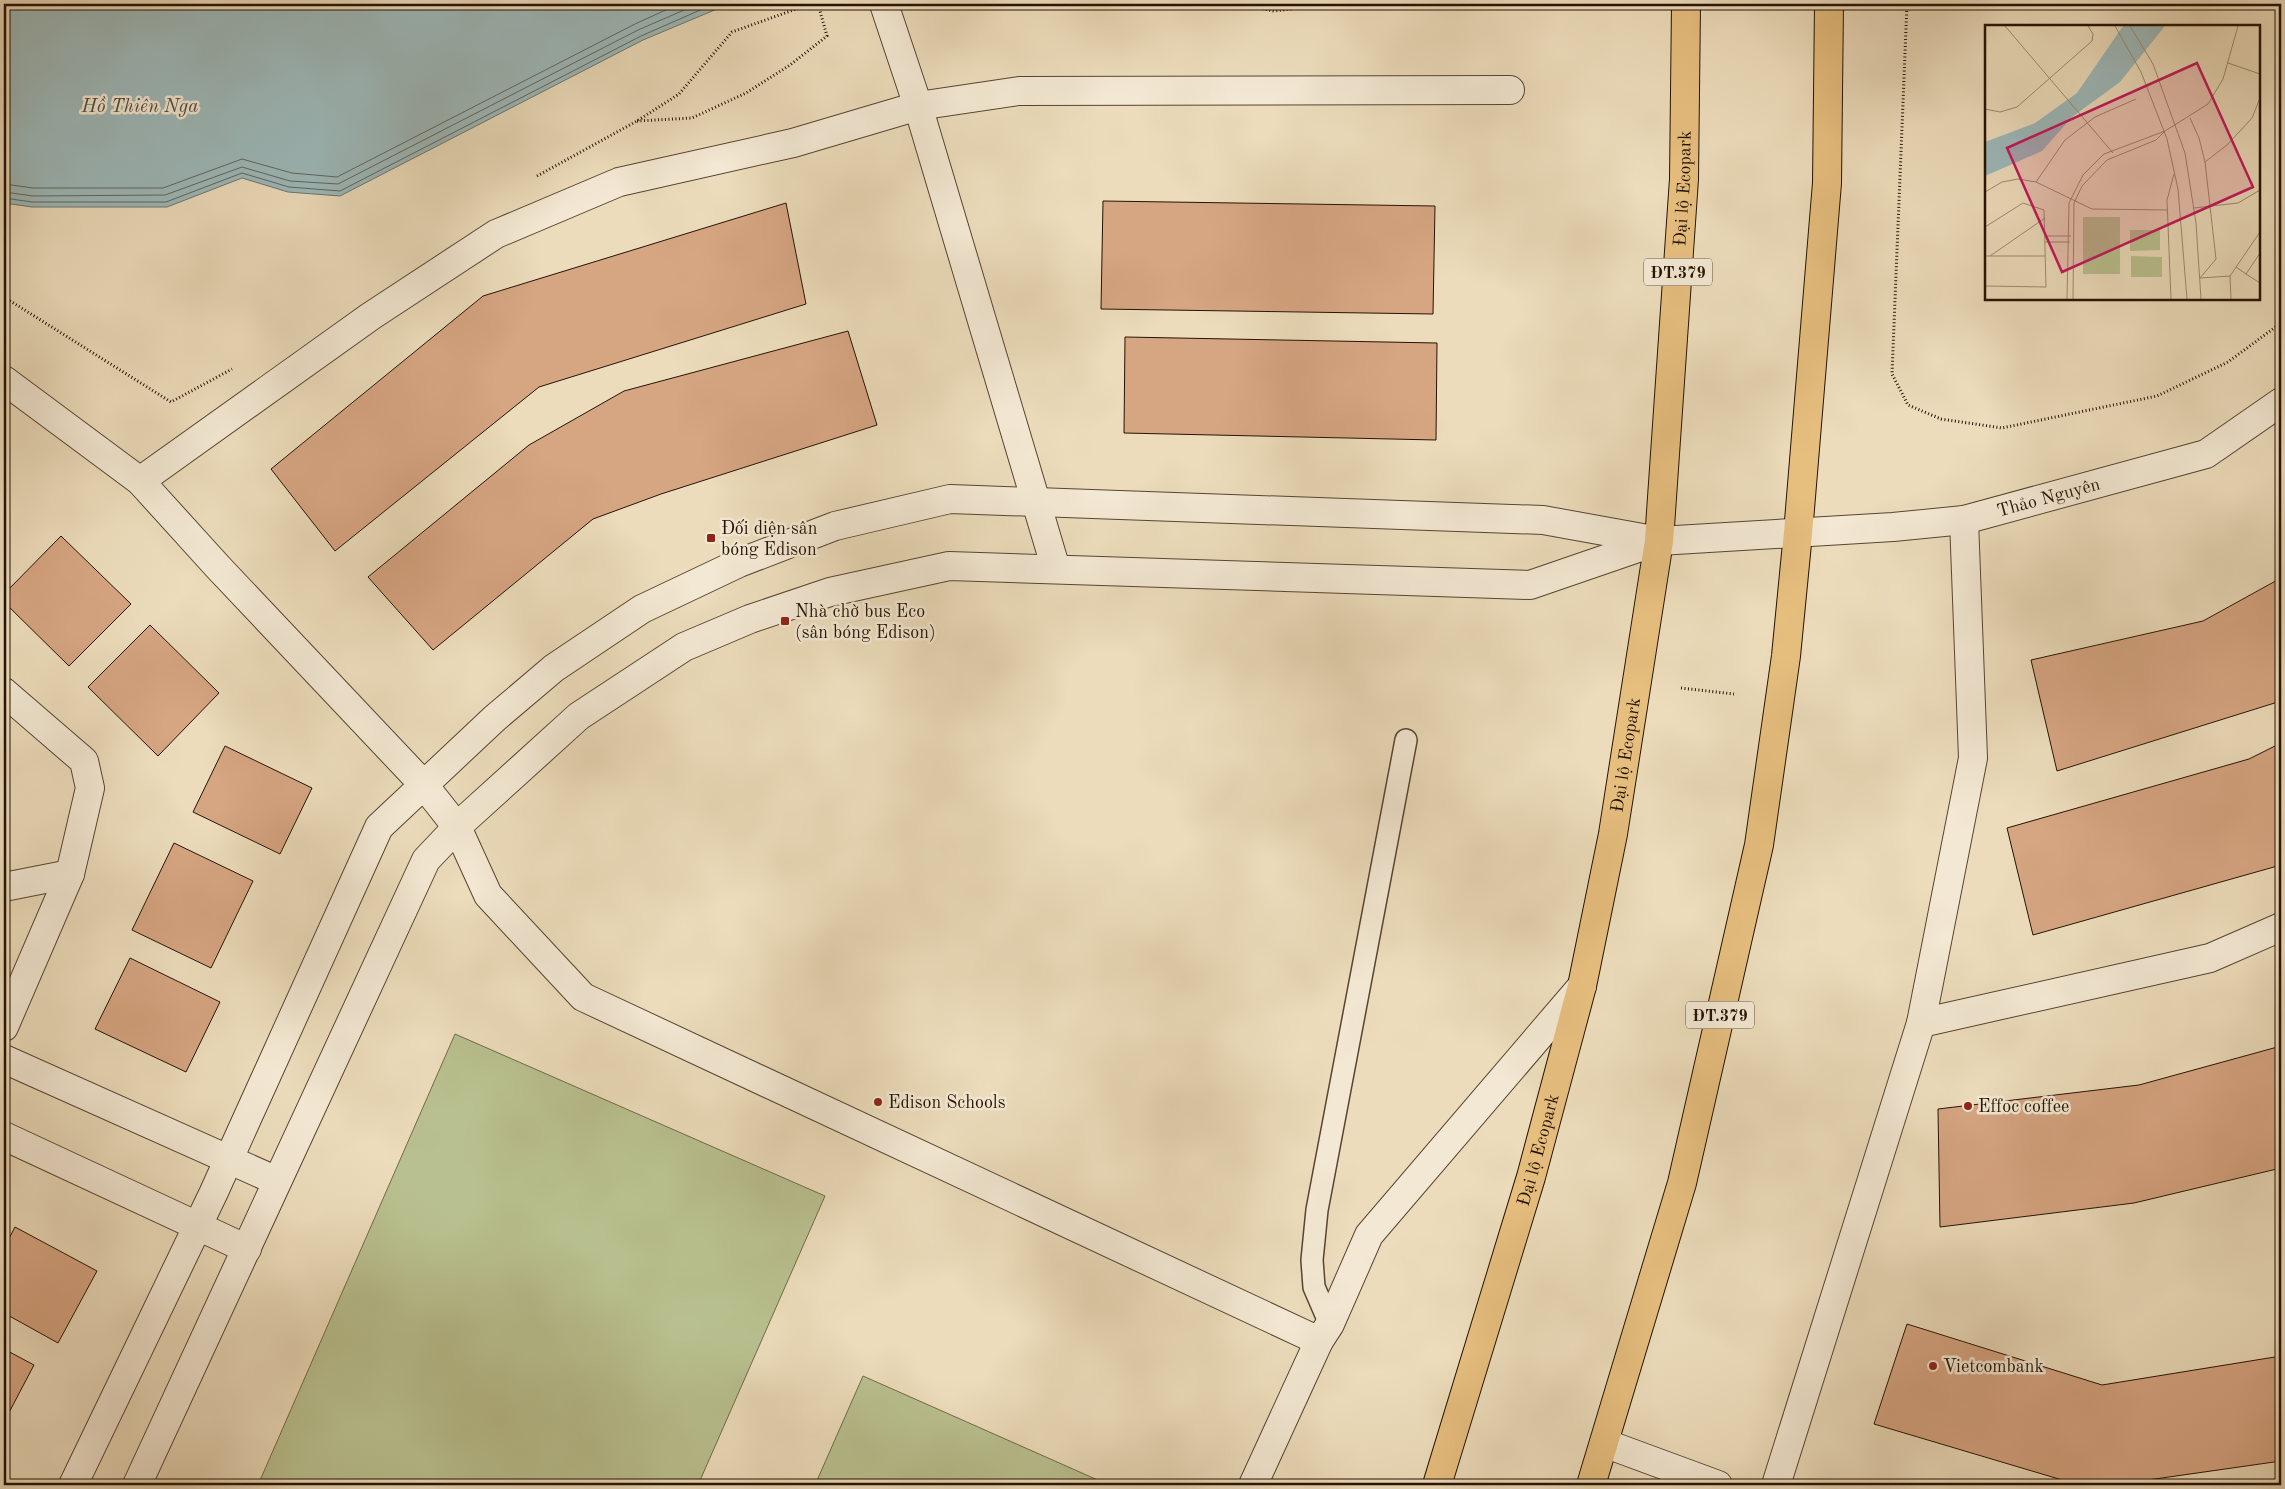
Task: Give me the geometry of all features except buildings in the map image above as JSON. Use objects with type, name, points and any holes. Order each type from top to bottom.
[{"type":"highway","name":"Đại lộ Ecopark","points":[[1437,1485],[1531,1178],[1582,986],[1613,834],[1659,541],[1684,179],[1686,4]]},
{"type":"highway","name":"ĐT.379","points":[[1591,1485],[1682,1183],[1759,844],[1786,656],[1798,533],[1827,183],[1829,4]]},
{"type":"street","points":[[887,12],[918,106],[1056,569]]},
{"type":"street","points":[[140,481],[371,316],[496,234],[619,182],[793,143],[918,106],[1019,91],[1510,90]]},
{"type":"street","points":[[4,380],[140,481],[218,567],[423,784],[457,827],[488,895],[583,997],[1324,1332]]},
{"type":"street","name":"Thảo Nguyên","points":[[1659,541],[1798,533],[1964,520],[2206,454],[2281,402]]},
{"type":"street","points":[[73,1485],[197,1226],[378,827],[495,718],[554,668],[642,609],[739,563],[835,526],[950,499],[1543,520],[1659,541]]},
{"type":"street","points":[[1776,1485],[1920,1023],[1973,758],[1964,520]]},
{"type":"street","points":[[137,1485],[426,860],[457,827],[579,716],[684,647],[750,619],[830,592],[949,566],[1530,585],[1659,541]]},
{"type":"street","points":[[4,692],[84,761],[90,788],[70,874],[4,1027]]},
{"type":"street","points":[[4,887],[70,874]]},
{"type":"street","points":[[1920,1023],[2210,958],[2281,927]]},
{"type":"street","points":[[1253,1485],[1369,1235],[1582,986]]},
{"type":"street","points":[[4,1059],[277,1181]]},
{"type":"street","points":[[4,1136],[246,1249]]},
{"type":"street","points":[[1604,1443],[1718,1485]]},
{"type":"lane","points":[[1324,1332],[1314,1287],[1312,1260],[1317,1210],[1406,740]]},
{"type":"path","points":[[532,179],[637,121],[679,94],[732,32],[810,4]]},
{"type":"path","points":[[637,121],[692,118],[746,93],[790,65],[827,36],[818,4]]},
{"type":"path","points":[[942,4],[943,6],[960,4]]},
{"type":"path","points":[[1242,4],[1274,11],[1332,4]]},
{"type":"path","points":[[1907,4],[1892,374],[1908,405],[1941,419],[2002,428],[2130,402],[2157,396],[2228,362],[2281,323]]},
{"type":"path","points":[[4,297],[171,402],[240,364]]},
{"type":"path","points":[[1681,688],[1734,694]]},
{"type":"green space","points":[[455,1034],[825,1196],[698,1485],[258,1485]]},
{"type":"green space","points":[[863,1376],[1109,1485],[815,1485]]},
{"type":"water","name":"Hồ Thiên Nga","points":[[4,4],[729,4],[643,40],[340,196],[288,192],[242,178],[167,207],[32,207],[4,203]]},
{"type":"place","name":"Đối diện sân bóng Edison","points":[[711,538]]},
{"type":"place","name":"Nhà chờ bus Eco (sân bóng Edison)","points":[[785,621]]},
{"type":"place","name":"Edison Schools","points":[[878,1102]]},
{"type":"place","name":"Effoc coffee","points":[[1968,1106]]},
{"type":"place","name":"Vietcombank","points":[[1933,1366]]}]
